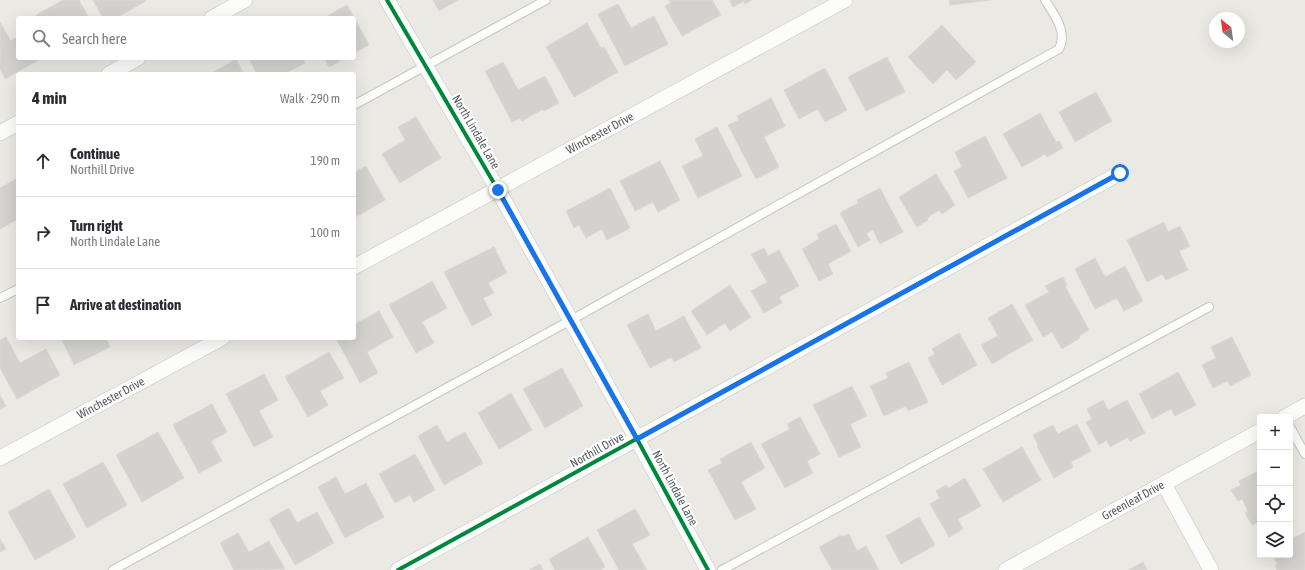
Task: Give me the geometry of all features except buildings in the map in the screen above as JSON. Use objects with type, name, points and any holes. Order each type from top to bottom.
[{"type":"street","points":[[216,16],[245,0]]},
{"type":"street","name":"North Lindale Lane","points":[[387,0],[498,190],[637,439],[708,570]]},
{"type":"street","name":"Winchester Drive","points":[[356,266],[845,0]]},
{"type":"street","points":[[113,72],[134,60]]},
{"type":"street","points":[[0,133],[16,124]]},
{"type":"street","name":"Northill Drive","points":[[398,570],[1120,173]]},
{"type":"street","name":"Winchester Drive","points":[[0,458],[218,340]]},
{"type":"street","points":[[1290,414],[1305,406]]},
{"type":"street","name":"Greenleaf Drive","points":[[1006,570],[1257,433]]},
{"type":"street","points":[[1164,484],[1211,570]]},
{"type":"lane","points":[[356,104],[546,0]]},
{"type":"lane","points":[[113,570],[571,320],[1059,49],[1062,43],[1061,27],[1045,0]]},
{"type":"lane","points":[[0,298],[16,290]]},
{"type":"lane","points":[[722,570],[1209,307]]},
{"type":"lane","points":[[1293,432],[1305,454]]},
{"type":"cycle path","points":[[387,0],[498,190],[637,439],[708,570]]},
{"type":"cycle path","points":[[398,570],[1120,173]]},
{"type":"route","points":[[498,190],[637,439],[1120,173]]}]
